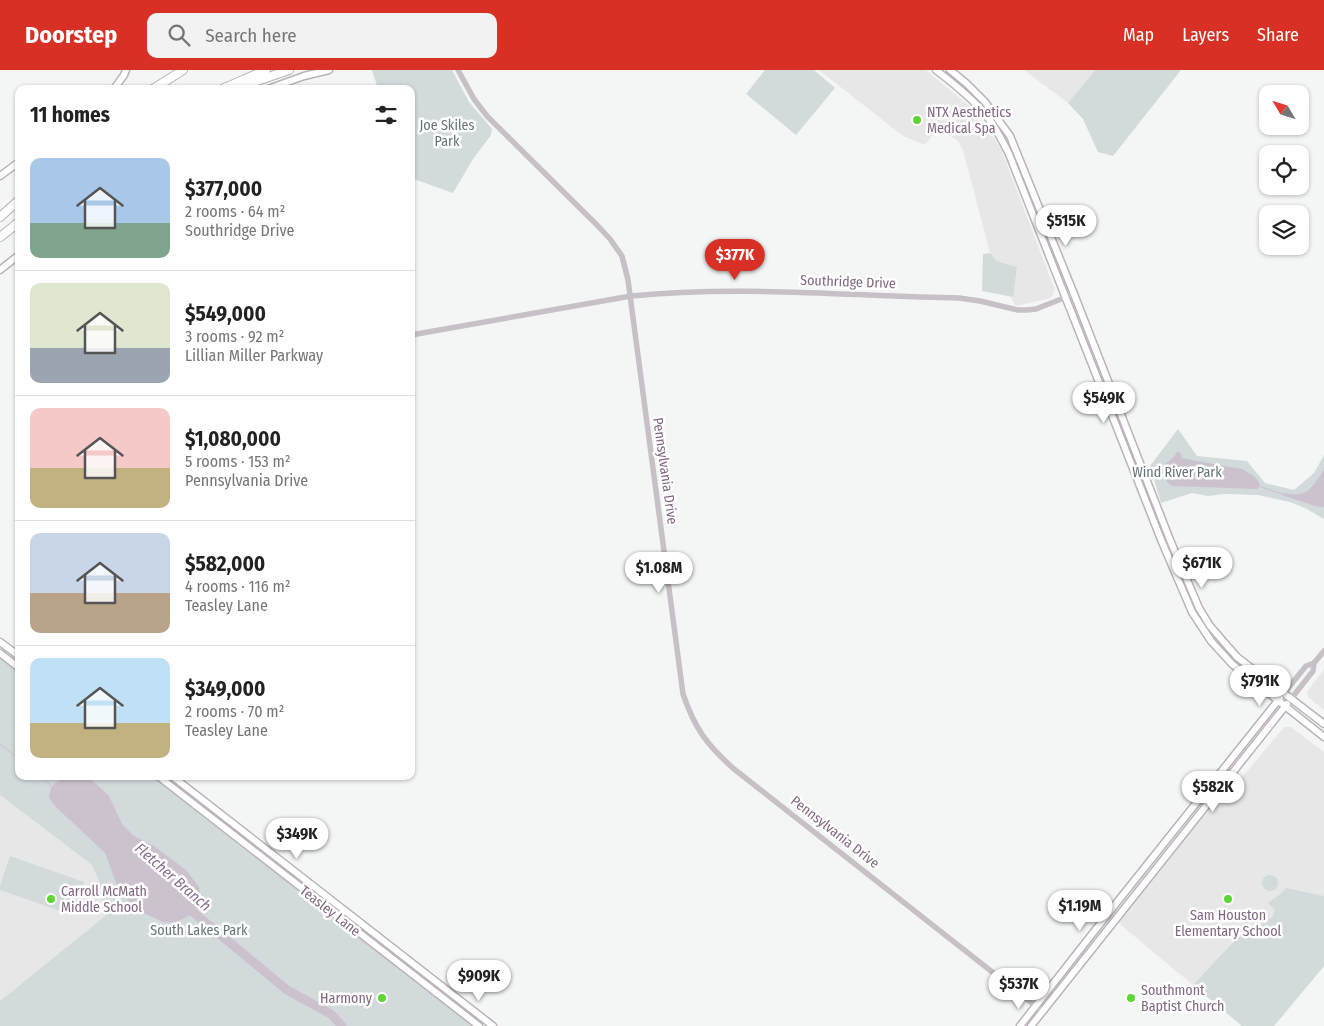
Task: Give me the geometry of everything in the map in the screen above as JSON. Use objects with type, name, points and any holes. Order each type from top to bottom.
[{"type":"highway","points":[[159,85],[183,70]]},
{"type":"highway","points":[[231,85],[266,70]]},
{"type":"highway","points":[[238,85],[289,70]]},
{"type":"highway","points":[[0,217],[15,204]]},
{"type":"highway","points":[[0,238],[15,225]]},
{"type":"main road","points":[[117,85],[126,70]]},
{"type":"main road","points":[[279,85],[329,70]]},
{"type":"main road","points":[[936,70],[974,102],[994,126],[1009,154],[1178,582],[1192,612],[1211,641],[1226,657],[1324,737]]},
{"type":"main road","points":[[950,70],[984,102],[1010,136],[1074,294],[1172,547],[1199,608],[1210,626],[1237,657],[1324,724]]},
{"type":"main road","points":[[974,102],[984,102]]},
{"type":"main road","points":[[0,176],[15,165]]},
{"type":"main road","points":[[1026,197],[1034,195]]},
{"type":"main road","points":[[0,270],[15,258]]},
{"type":"main road","points":[[0,642],[15,653]]},
{"type":"main road","points":[[0,653],[15,665]]},
{"type":"main road","points":[[1020,1026],[1284,694]]},
{"type":"main road","points":[[1030,1026],[1291,699]]},
{"type":"main road","points":[[1224,769],[1230,774]]},
{"type":"main road","name":"Teasley Lane","points":[[163,780],[479,1026]]},
{"type":"main road","name":"Teasley Lane","points":[[177,780],[493,1026]]},
{"type":"main road","points":[[1184,818],[1194,819]]},
{"type":"street","name":"Pennsylvania Drive","points":[[458,70],[474,99],[487,116],[610,239],[622,256],[631,296],[683,694],[691,717],[706,741],[734,769],[1042,1011]]},
{"type":"street","name":"Southridge Drive","points":[[415,334],[631,296],[662,293],[714,291],[959,298],[980,300],[1018,310],[1036,309],[1074,294]]},
{"type":"street","points":[[1284,694],[1306,666],[1314,663],[1324,651]]},
{"type":"street","points":[[1291,699],[1313,671],[1314,663]]},
{"type":"shaded area","points":[[819,70],[926,70],[968,105],[987,127],[1001,149],[1055,290],[1051,298],[1016,306],[1012,300],[1017,267],[997,261],[990,253],[963,150],[958,141],[938,128],[925,145],[903,136]]},
{"type":"shaded area","points":[[1024,70],[1095,70],[1068,103]]},
{"type":"shaded area","points":[[1324,669],[1324,710],[1308,697],[1307,692]]},
{"type":"shaded area","name":"Sam Houston Elementary School","points":[[1284,727],[1291,727],[1324,752],[1324,966],[1274,1026],[1242,1026],[1115,920],[1210,800],[1218,806]]},
{"type":"shaded area","name":"Carroll McMath Middle School","points":[[0,795],[92,865],[99,881],[105,916],[0,1001]]},
{"type":"green space","name":"Joe Skiles Park","points":[[372,70],[452,70],[469,102],[492,129],[491,135],[473,159],[453,193],[415,179],[415,85],[377,85]]},
{"type":"green space","points":[[765,70],[814,70],[835,88],[796,135],[746,94]]},
{"type":"green space","points":[[1095,70],[1181,70],[1113,156],[1098,152],[1083,119],[1068,103]]},
{"type":"green space","points":[[990,253],[997,261],[1017,267],[1013,297],[982,291],[983,254]]},
{"type":"green space","name":"Wind River Park","points":[[1178,429],[1197,456],[1247,461],[1265,483],[1294,490],[1314,473],[1324,455],[1324,519],[1290,502],[1258,495],[1225,494],[1208,496],[1192,493],[1161,503],[1150,466]]},
{"type":"green space","name":"South Lakes Park","points":[[0,653],[15,665],[15,780],[163,780],[478,1026],[0,1026],[0,1001],[105,916],[99,881],[92,865],[0,795]]},
{"type":"green space","points":[[10,856],[84,882],[72,915],[0,890]]},
{"type":"green space","points":[[1267,875],[1273,875],[1278,880],[1276,889],[1267,891],[1262,886],[1262,880]]},
{"type":"green space","points":[[1286,888],[1324,896],[1324,966],[1274,1026],[1242,1026],[1193,985],[1239,936],[1246,934],[1240,928],[1245,923],[1252,930],[1250,933],[1266,920],[1272,918],[1275,910],[1268,903]]},
{"type":"water","points":[[1177,452],[1180,452],[1182,458],[1242,469],[1254,476],[1260,484],[1257,489],[1172,486],[1159,470]]},
{"type":"water","points":[[1324,470],[1324,507],[1315,506],[1282,495],[1283,493],[1304,493],[1312,487]]},
{"type":"water","points":[[59,780],[91,780],[95,783],[109,796],[122,824],[134,836],[154,846],[186,870],[199,887],[201,899],[194,913],[175,923],[163,922],[137,910],[118,888],[105,853],[56,807],[49,798],[51,787]]},
{"type":"waterway","points":[[1258,486],[1283,494]]},
{"type":"waterway","name":"Fletcher Branch","points":[[0,744],[15,756]]},
{"type":"waterway","name":"Fletcher Branch","points":[[45,780],[51,786]]},
{"type":"waterway","name":"Fletcher Branch","points":[[194,913],[287,990],[331,1014],[342,1026]]},
{"type":"place","name":"NTX Aesthetics Medical Spa","points":[[917,120]]},
{"type":"place","name":"Carroll McMath Middle School","points":[[51,899]]},
{"type":"place","name":"Sam Houston Elementary School","points":[[1228,899]]},
{"type":"place","name":"Harmony","points":[[382,998]]},
{"type":"place","name":"Southmont Baptist Church","points":[[1131,998]]}]
